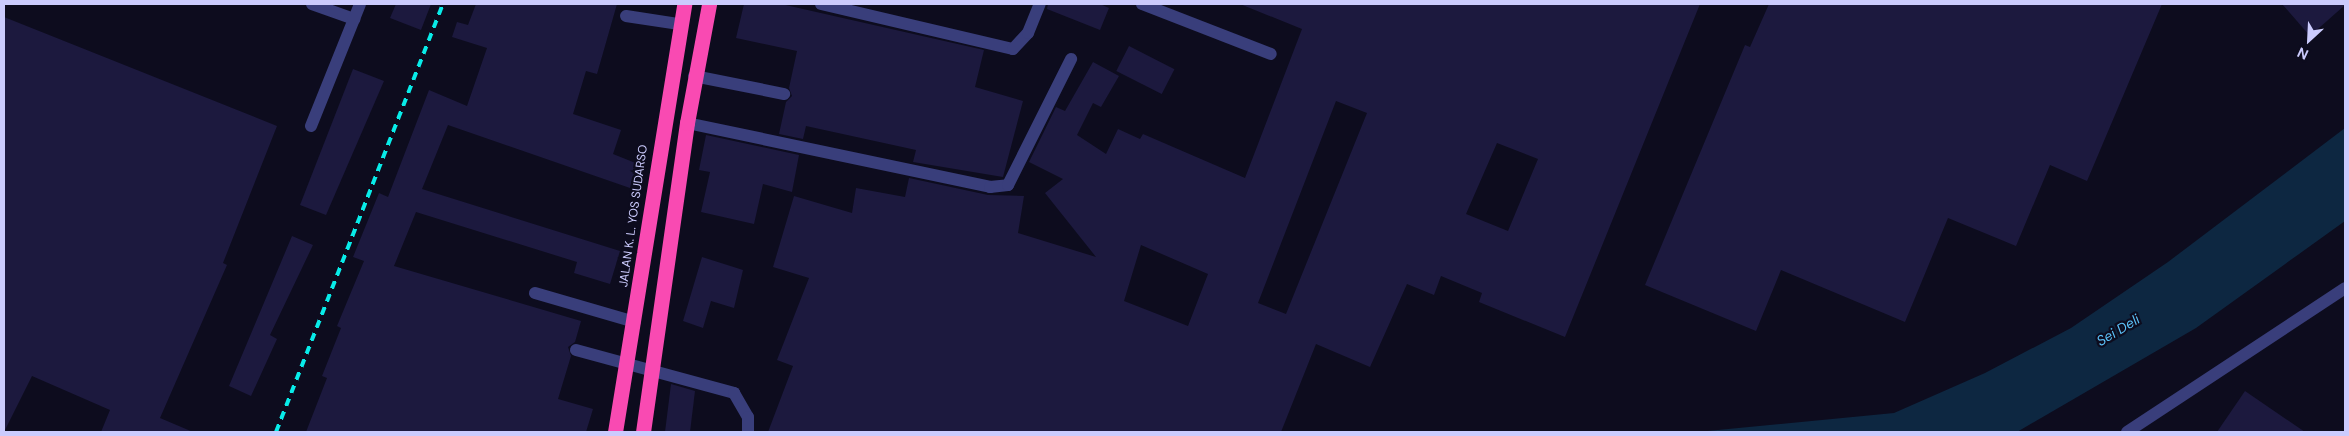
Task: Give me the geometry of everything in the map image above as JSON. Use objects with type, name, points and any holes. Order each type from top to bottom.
[{"type":"highway","name":"JALAN K. L. YOS SUDARSO","points":[[615,432],[635,322],[679,24],[684,4]]},
{"type":"highway","points":[[644,432],[694,76],[709,4]]},
{"type":"street","points":[[312,4],[354,19]]},
{"type":"street","points":[[311,126],[360,4]]},
{"type":"street","points":[[821,4],[1012,49],[1028,33],[1040,4]]},
{"type":"street","points":[[1142,4],[1271,54]]},
{"type":"street","points":[[626,16],[679,24]]},
{"type":"street","points":[[687,123],[990,187],[1008,185],[1072,59]]},
{"type":"street","points":[[694,76],[784,94]]},
{"type":"street","points":[[2127,432],[2345,288]]},
{"type":"street","points":[[535,293],[635,322]]},
{"type":"street","points":[[576,350],[654,368],[734,393],[748,417],[748,432]]},
{"type":"water","name":"Sei Deli","points":[[2345,128],[2345,221],[2196,328],[2017,432],[1697,432],[1894,413],[1985,373],[2071,328],[2168,262]]},
{"type":"building","points":[[396,4],[431,4],[421,30],[390,18]]},
{"type":"building","points":[[476,4],[617,4],[597,74],[586,71],[573,114],[621,130],[613,154],[638,164],[630,188],[448,125],[422,189],[620,251],[610,284],[574,273],[577,262],[416,212],[394,266],[581,321],[575,342],[568,347],[571,356],[558,399],[593,409],[586,432],[306,432],[327,378],[322,376],[341,328],[337,326],[364,261],[353,257],[379,193],[388,197],[429,90],[467,106],[487,48],[452,37],[457,22],[468,25]]},
{"type":"building","points":[[744,4],[781,4],[984,50],[975,87],[1023,101],[1003,177],[913,162],[916,150],[806,126],[803,139],[779,134],[786,102],[792,96],[789,88],[797,51],[736,38]]},
{"type":"building","points":[[1048,4],[1100,4],[1109,8],[1100,30],[1047,9]]},
{"type":"building","points":[[1240,4],[1700,4],[1565,337],[1479,302],[1482,293],[1441,276],[1434,295],[1407,284],[1370,367],[1316,344],[1281,432],[768,432],[793,366],[777,360],[809,278],[773,267],[794,196],[852,213],[856,188],[905,197],[909,178],[988,195],[1024,196],[1018,233],[1096,257],[1045,193],[1063,179],[1029,162],[1056,107],[1065,111],[1093,62],[1119,76],[1101,107],[1093,103],[1077,135],[1106,154],[1118,129],[1140,139],[1143,134],[1245,178],[1302,29]],"holes":[[[1336,101],[1367,113],[1286,314],[1258,303]],[[1497,143],[1538,159],[1508,231],[1466,214]],[[1141,245],[1208,274],[1188,326],[1124,301]]]},
{"type":"building","points":[[1769,4],[2162,4],[2087,181],[2050,165],[2016,246],[1948,218],[1905,322],[1781,270],[1756,331],[1645,285],[1745,45],[1750,47]]},
{"type":"building","points":[[2282,4],[2345,4],[2345,5],[2310,36]]},
{"type":"building","points":[[4,17],[277,126],[223,263],[227,265],[160,418],[193,432],[101,432],[110,410],[32,376],[4,432]]},
{"type":"building","points":[[1129,46],[1174,69],[1162,94],[1116,71]]},
{"type":"building","points":[[353,69],[384,81],[326,215],[300,205]]},
{"type":"building","points":[[706,135],[799,155],[792,192],[763,184],[754,224],[701,212],[710,172],[699,170]]},
{"type":"building","points":[[292,236],[313,245],[270,335],[277,339],[251,396],[229,386]]},
{"type":"building","points":[[702,257],[743,270],[734,308],[711,301],[703,328],[683,321]]},
{"type":"building","points":[[671,384],[695,391],[690,432],[665,432]]},
{"type":"building","points":[[2245,391],[2305,432],[2217,432]]},
{"type":"railway","points":[[276,432],[443,4]]}]
